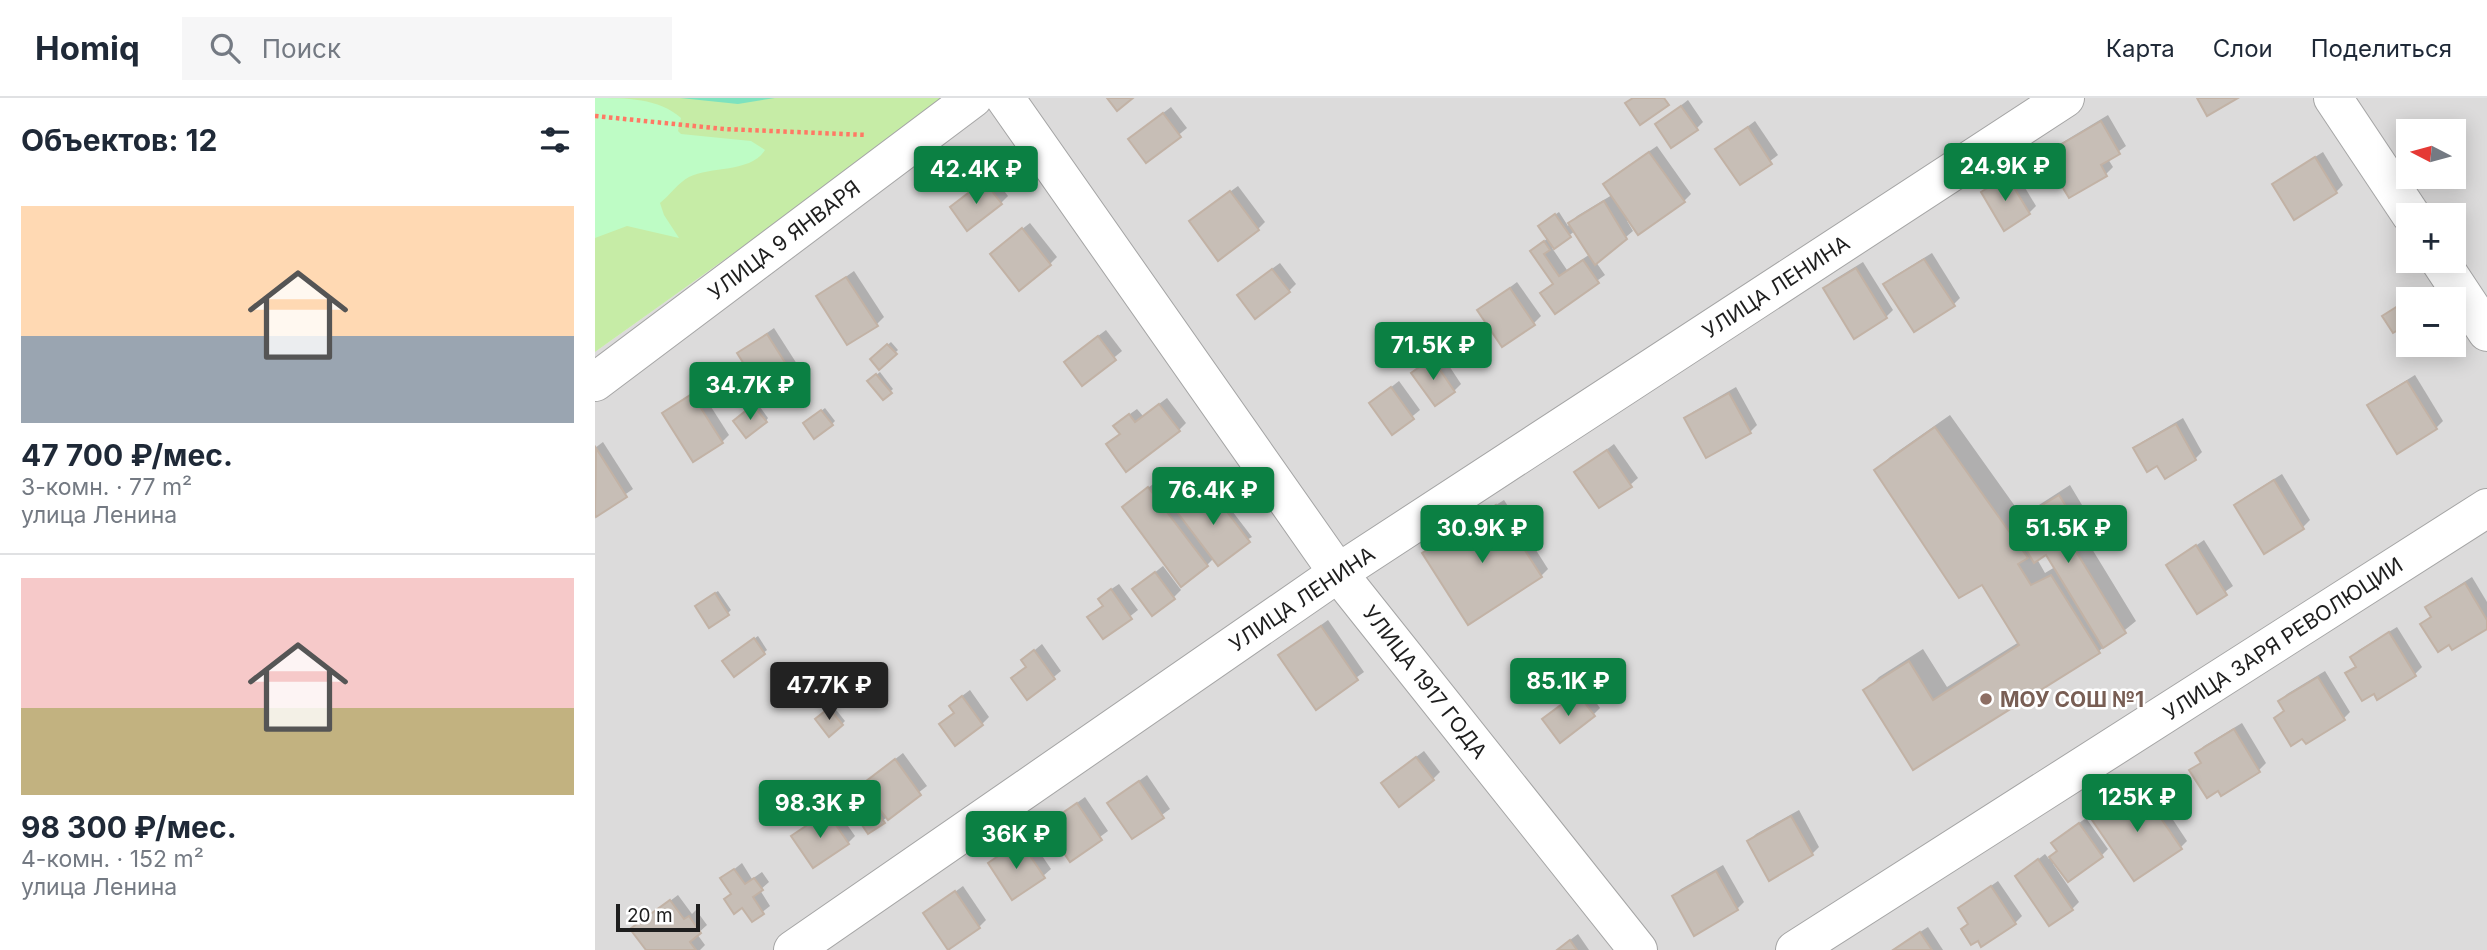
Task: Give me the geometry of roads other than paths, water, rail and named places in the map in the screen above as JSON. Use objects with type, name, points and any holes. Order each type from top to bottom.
[{"type":"street","name":"УЛИЦА 9 ЯНВАРЯ","points":[[595,382],[973,98]]},
{"type":"street","name":"УЛИЦА 1917 ГОДА","points":[[1005,98],[1338,573],[1638,950]]},
{"type":"street","name":"УЛИЦА ЛЕНИНА","points":[[793,950],[1338,573],[2065,98]]},
{"type":"street","points":[[2333,98],[2402,203]]},
{"type":"street","points":[[2448,273],[2487,332]]},
{"type":"street","name":"УЛИЦА ЗАРЯ РЕВОЛЮЦИИ","points":[[1795,950],[2487,508]]},
{"type":"place","name":"МОУ СОШ №1","points":[[1986,699]]}]
